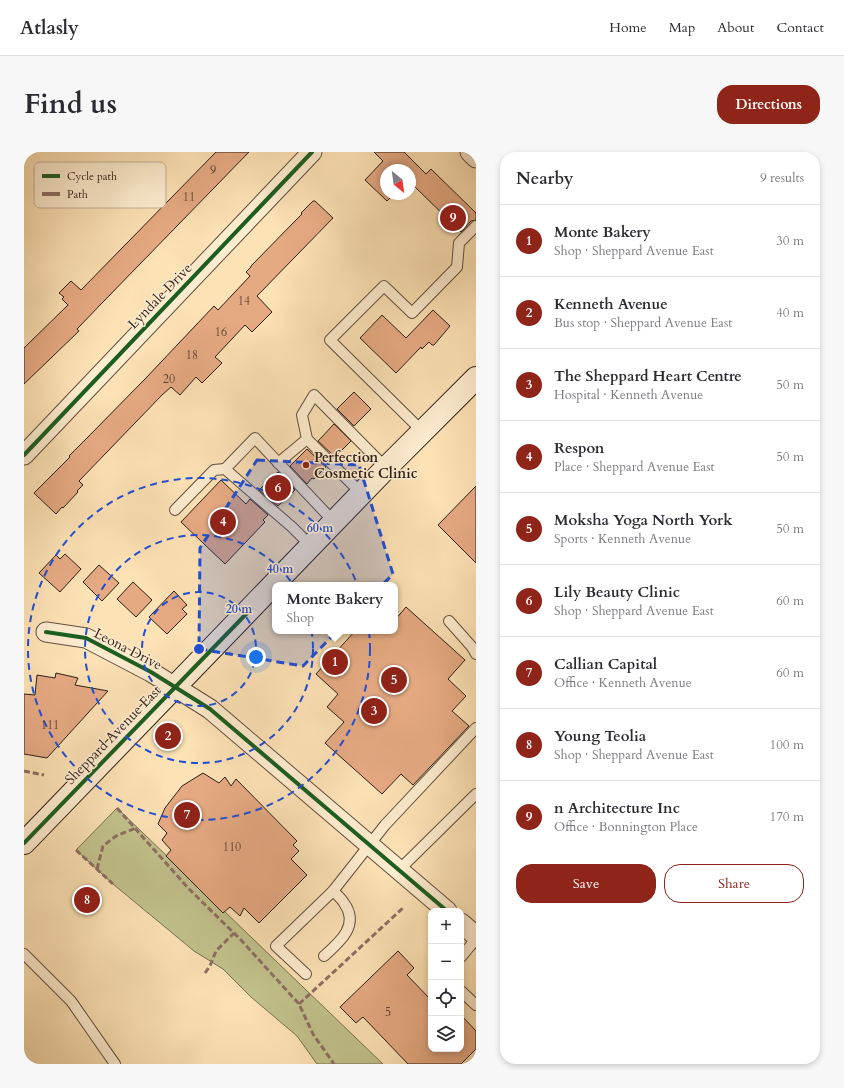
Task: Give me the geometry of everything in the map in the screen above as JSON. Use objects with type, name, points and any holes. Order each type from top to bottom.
[{"type":"main road","name":"Sheppard Avenue East","points":[[276,582],[335,523],[386,468],[424,432],[476,378]]},
{"type":"main road","name":"Sheppard Avenue East","points":[[24,843],[272,586]]},
{"type":"street","name":"Lyndale Drive","points":[[24,455],[312,152]]},
{"type":"street","points":[[470,152],[476,158]]},
{"type":"street","name":"Leona Drive","points":[[46,632],[86,638],[175,686],[216,714],[443,908]]},
{"type":"street","points":[[464,926],[476,938]]},
{"type":"lane","points":[[424,432],[330,340],[384,286],[412,313],[457,267],[459,243],[476,226]]},
{"type":"lane","points":[[362,494],[307,439],[302,415],[314,395],[386,468]]},
{"type":"lane","points":[[175,510],[214,470],[225,469],[255,438],[335,523]]},
{"type":"lane","points":[[278,463],[307,439]]},
{"type":"lane","points":[[225,469],[292,527],[311,546]]},
{"type":"lane","points":[[449,621],[472,647],[476,654]]},
{"type":"lane","points":[[306,974],[276,946],[333,891],[385,825],[476,728]]},
{"type":"lane","points":[[399,870],[476,794]]},
{"type":"lane","points":[[324,956],[335,947],[349,929],[349,915],[345,903],[333,891]]},
{"type":"lane","points":[[476,922],[476,930]]},
{"type":"lane","points":[[464,952],[476,938]]},
{"type":"lane","points":[[24,954],[71,1002],[115,1064]]},
{"type":"lane","points":[[464,994],[476,1005]]},
{"type":"highlighted area","points":[[257,460],[359,465],[393,574],[303,666],[199,649],[200,548]]},
{"type":"green space","points":[[117,808],[383,1064],[317,1064],[297,1036],[251,997],[223,969],[194,951],[113,884],[76,850]]},
{"type":"building","points":[[216,152],[249,152],[77,329],[79,331],[24,384],[24,348],[68,305],[62,299],[64,297],[59,293],[71,281],[81,290],[161,208],[166,208],[166,203]]},
{"type":"building","points":[[374,152],[404,152],[416,164],[380,164],[383,161]]},
{"type":"building","points":[[380,164],[380,194],[365,180]]},
{"type":"building","points":[[416,164],[426,174],[431,169],[476,213],[476,220],[471,221],[461,232],[416,188]]},
{"type":"building","points":[[313,201],[315,201],[333,218],[257,296],[272,312],[252,332],[245,325],[215,357],[222,363],[202,383],[196,377],[180,395],[171,387],[162,395],[79,481],[83,485],[56,514],[34,493],[214,306],[218,310],[250,276],[246,272],[251,266]]},
{"type":"building","points":[[433,310],[450,326],[434,345],[429,342],[422,349],[421,347],[396,373],[360,338],[382,315],[406,338]]},
{"type":"building","points":[[354,392],[371,409],[354,426],[337,409]]},
{"type":"building","points":[[334,424],[351,441],[335,457],[318,441]]},
{"type":"building","points":[[307,449],[326,467],[307,484],[290,466]]},
{"type":"building","points":[[278,472],[295,490],[278,506],[259,490]]},
{"type":"building","points":[[221,480],[246,504],[250,499],[268,515],[263,520],[265,522],[225,564],[181,522]]},
{"type":"building","points":[[476,486],[476,563],[438,525]]},
{"type":"building","points":[[65,554],[81,569],[60,592],[39,573],[56,555],[60,559]]},
{"type":"building","points":[[99,565],[119,583],[102,601],[83,582]]},
{"type":"building","points":[[133,582],[152,600],[136,617],[117,599]]},
{"type":"building","points":[[174,591],[187,605],[182,609],[187,614],[167,634],[149,617]]},
{"type":"building","points":[[406,607],[465,660],[448,679],[466,696],[452,711],[469,726],[413,785],[401,774],[382,794],[325,743],[344,722],[327,707],[338,694],[316,674],[352,634],[398,634],[398,616]]},
{"type":"building","points":[[56,673],[78,678],[75,685],[108,691],[47,758],[24,754],[24,694],[35,695],[37,675],[55,678]]},
{"type":"building","points":[[203,773],[219,783],[225,777],[231,786],[236,779],[297,841],[293,845],[299,851],[291,859],[307,875],[259,923],[244,908],[240,916],[230,907],[223,913],[166,856],[171,850],[162,840],[167,833],[158,824],[165,808],[182,786]]},
{"type":"building","points":[[398,951],[414,968],[407,975],[428,997],[428,1052],[464,1052],[464,1018],[476,1031],[476,1049],[461,1064],[408,1064],[363,1017],[356,1023],[340,1007]]},
{"type":"marked path","points":[[24,771],[44,775]]},
{"type":"marked path","points":[[117,808],[189,889],[241,940],[299,1004],[313,1034],[334,1064]]},
{"type":"marked path","points":[[97,869],[103,846],[116,836],[136,828]]},
{"type":"marked path","points":[[76,850],[113,884]]},
{"type":"marked path","points":[[299,1004],[404,907]]},
{"type":"marked path","points":[[205,973],[210,966],[216,951],[234,933]]},
{"type":"cycle path","points":[[24,455],[312,152]]},
{"type":"cycle path","points":[[24,843],[251,609]]},
{"type":"cycle path","points":[[46,632],[86,638],[151,672],[210,709],[443,908]]},
{"type":"place","name":"n Architecture Inc","points":[[453,218]]},
{"type":"place","name":"Perfection Cosmetic Clinic","points":[[306,465]]},
{"type":"place","name":"Lily Beauty Clinic","points":[[278,488]]},
{"type":"place","name":"Respon","points":[[223,522]]},
{"type":"place","name":"Monte Bakery","points":[[335,662]]},
{"type":"place","name":"Moksha Yoga North York","points":[[394,680]]},
{"type":"place","name":"The Sheppard Heart Centre","points":[[374,711]]},
{"type":"place","name":"Kenneth Avenue","points":[[168,736]]},
{"type":"place","name":"Callian Capital","points":[[187,815]]},
{"type":"place","name":"Young Teolia","points":[[87,900]]}]
